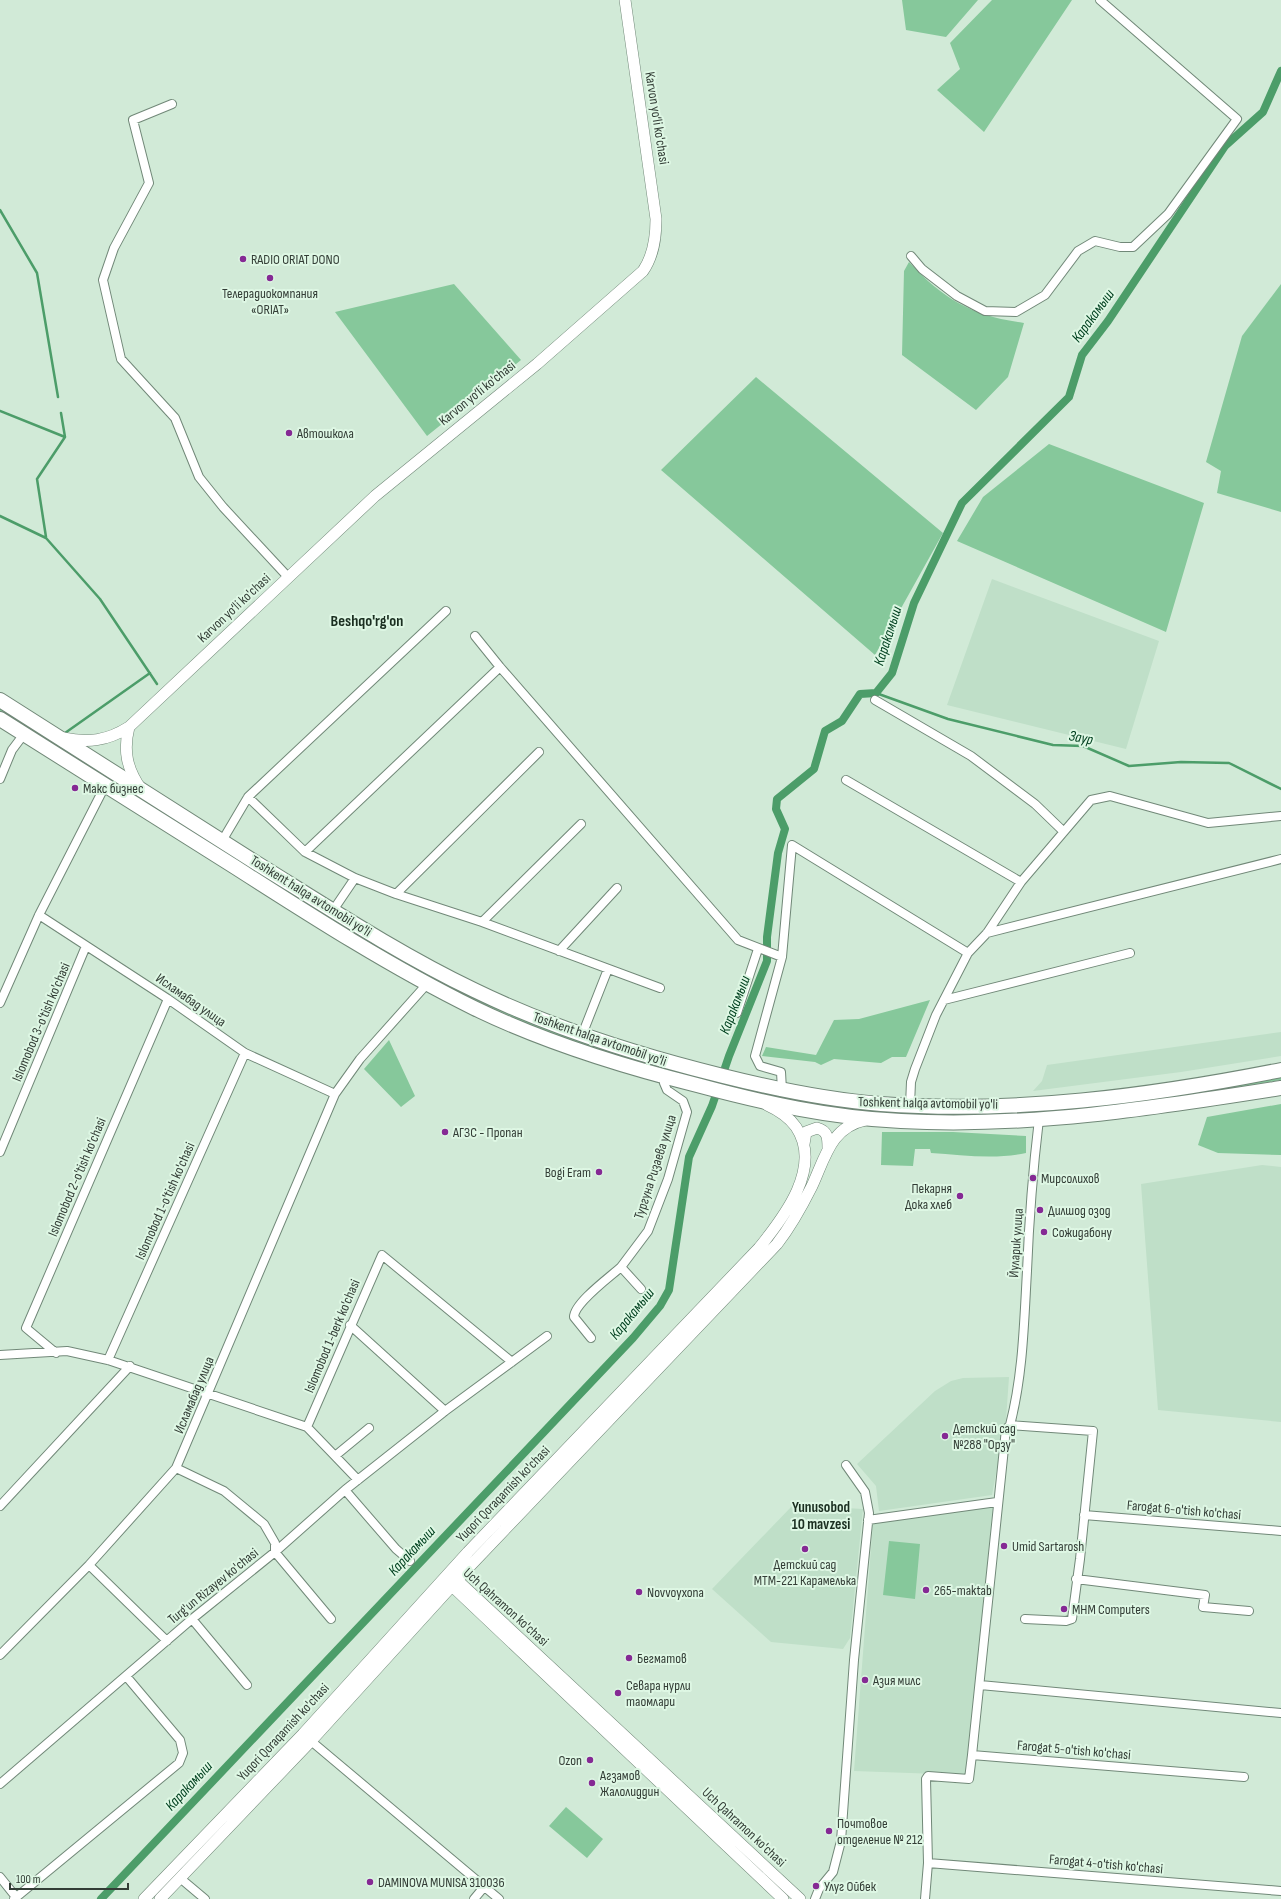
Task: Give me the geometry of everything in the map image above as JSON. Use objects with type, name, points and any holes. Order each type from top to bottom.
[{"type":"highway","name":"Toshkent halqa avtomobil yo'li","points":[[0,700],[310,897],[401,952],[449,978],[499,1002],[582,1035],[628,1051],[782,1090],[846,1100],[910,1106],[967,1106],[1040,1103],[1115,1097],[1219,1082],[1281,1070]]},
{"type":"highway","name":"Toshkent halqa avtomobil yo'li","points":[[0,719],[302,910],[427,984],[476,1009],[542,1037],[608,1060],[664,1077],[755,1101],[812,1112],[870,1119],[918,1122],[967,1122],[1038,1119],[1117,1112],[1279,1089]]},
{"type":"highway","points":[[163,822],[171,808]]},
{"type":"highway","points":[[302,910],[310,897]]},
{"type":"highway","points":[[967,1106],[967,1122]]},
{"type":"main road","name":"Karvon yo‘li ko'chasi","points":[[59,738],[78,741],[96,741],[112,737],[129,727],[375,496],[537,364],[632,282],[646,267],[655,243],[656,208],[625,0]]},
{"type":"main road","points":[[129,727],[126,745],[128,766],[143,791]]},
{"type":"main road","name":"Yuqori Qoraqamish ko'chasi","points":[[144,1899],[303,1734],[446,1576],[759,1248],[779,1222],[799,1184],[805,1163],[804,1144],[799,1132],[788,1118],[772,1107],[755,1101]]},
{"type":"main road","name":"Yuqori Qoraqamish ko'chasi","points":[[160,1899],[312,1741],[455,1583],[777,1244],[805,1200],[834,1139],[842,1130],[856,1122],[870,1119]]},
{"type":"main road","points":[[804,1144],[806,1132],[817,1128],[823,1130],[827,1134],[828,1149]]},
{"type":"main road","name":"Uch Qahramon ko'chasi","points":[[446,1576],[729,1841],[800,1899]]},
{"type":"main road","name":"Uch Qahramon ko'chasi","points":[[729,1841],[782,1899]]},
{"type":"street","points":[[911,256],[922,269],[957,296],[985,311],[1016,312],[1045,295],[1078,251],[1095,241],[1120,247],[1133,247],[1168,214],[1237,119],[1100,0]]},
{"type":"street","points":[[172,104],[133,120],[149,183],[114,248],[103,280],[121,359],[176,418],[199,477],[223,507],[288,577]]},
{"type":"street","points":[[222,841],[248,797],[446,611]]},
{"type":"street","points":[[475,636],[500,667],[738,940],[782,957]]},
{"type":"street","points":[[305,852],[500,667]]},
{"type":"street","points":[[875,700],[971,756],[1035,804],[1063,831]]},
{"type":"street","points":[[0,779],[12,750],[24,734]]},
{"type":"street","points":[[396,894],[540,752]]},
{"type":"street","points":[[846,780],[1021,882]]},
{"type":"street","points":[[0,1003],[39,916],[105,786]]},
{"type":"street","points":[[910,1106],[911,1082],[936,1015],[968,953],[986,933],[1021,882],[1091,800],[1110,796],[1208,823],[1281,816]]},
{"type":"street","points":[[248,797],[305,852],[355,878],[396,894],[482,922],[608,970],[660,988]]},
{"type":"street","points":[[482,922],[581,824]]},
{"type":"street","points":[[782,1090],[781,1072],[760,1066],[755,1056],[782,957],[792,845],[968,953]]},
{"type":"street","points":[[986,933],[1281,859]]},
{"type":"street","points":[[336,906],[355,878]]},
{"type":"street","points":[[559,951],[617,888]]},
{"type":"street","name":"Исламабад улица","points":[[39,916],[168,999],[245,1053],[335,1094]]},
{"type":"street","name":"Islomobod 3-o'tish ko'chasi","points":[[0,1152],[86,946]]},
{"type":"street","points":[[737,1013],[758,949]]},
{"type":"street","points":[[944,1000],[1130,953]]},
{"type":"street","points":[[582,1035],[608,970]]},
{"type":"street","name":"Исламабад улица","points":[[0,1656],[89,1565],[176,1468],[209,1394],[335,1094],[360,1059],[427,984]]},
{"type":"street","name":"Islomobod 2-o'tish ko'chasi","points":[[56,1353],[26,1328],[168,999]]},
{"type":"street","name":"Islomobod 1-o'tish ko'chasi","points":[[108,1360],[245,1053]]},
{"type":"street","name":"Тургуна Ризаева улица","points":[[591,1338],[574,1317],[574,1312],[586,1298],[621,1267],[648,1231],[668,1179],[687,1112],[683,1101],[667,1090],[664,1083],[664,1077]]},
{"type":"street","name":"Йуларик улица","points":[[997,1502],[1006,1429],[1010,1425],[1018,1394],[1019,1368],[1024,1335],[1038,1119]]},
{"type":"street","name":"Islomobod 1-berk ko'chasi","points":[[307,1427],[350,1325],[382,1255],[512,1362]]},
{"type":"street","points":[[621,1267],[640,1289]]},
{"type":"street","points":[[350,1325],[445,1411],[547,1336]]},
{"type":"street","points":[[0,1355],[56,1353],[67,1351],[108,1360],[130,1366],[307,1427],[358,1480]]},
{"type":"street","points":[[0,1506],[130,1366]]},
{"type":"street","name":"Turg'un Rizayev ko'chasi","points":[[0,1784],[192,1619],[275,1552],[345,1490],[445,1411]]},
{"type":"street","points":[[1010,1425],[1093,1431],[1080,1559],[1072,1619],[1066,1621],[1025,1619]]},
{"type":"street","points":[[336,1456],[369,1428]]},
{"type":"street","points":[[815,1899],[819,1888],[833,1872],[841,1841],[854,1660],[868,1520],[869,1505],[865,1492],[846,1464]]},
{"type":"street","points":[[176,1468],[224,1491],[264,1524],[275,1543],[275,1552],[331,1618]]},
{"type":"street","points":[[345,1490],[396,1549],[410,1561]]},
{"type":"street","points":[[868,1520],[997,1502],[980,1685],[969,1779],[926,1777],[928,1863],[925,1899]]},
{"type":"street","name":"Farogat 6-o'tish ko'chasi","points":[[1084,1515],[1281,1531]]},
{"type":"street","points":[[89,1565],[167,1641]]},
{"type":"street","points":[[1076,1580],[1205,1595],[1203,1607],[1249,1611]]},
{"type":"street","points":[[192,1619],[247,1685]]},
{"type":"street","points":[[0,1878],[15,1898],[177,1766],[181,1760],[183,1753],[180,1740],[126,1676]]},
{"type":"street","points":[[980,1685],[1281,1713]]},
{"type":"street","points":[[312,1741],[499,1899]]},
{"type":"street","name":"Farogat 5-o'tish ko'chasi","points":[[972,1755],[1244,1777]]},
{"type":"street","name":"Farogat 4-o'tish ko'chasi","points":[[928,1863],[1281,1891]]},
{"type":"street","points":[[180,1878],[205,1899]]},
{"type":"street","points":[[474,1899],[484,1887]]},
{"type":"shaded area","points":[[992,579],[1159,641],[1126,749],[947,705]]},
{"type":"shaded area","points":[[1281,1032],[1281,1056],[1181,1072],[1033,1091],[1042,1081],[1047,1065]]},
{"type":"shaded area","points":[[1262,1165],[1281,1167],[1281,1422],[1158,1410],[1141,1184]]},
{"type":"shaded area","name":"Детский сад №288 \"Орзу\"","points":[[1009,1377],[1006,1419],[992,1495],[879,1511],[876,1486],[857,1464],[935,1391],[951,1381],[963,1378]]},
{"type":"shaded area","name":"Детский сад МТМ-221 Карамелька","points":[[793,1505],[863,1509],[850,1638],[843,1649],[771,1642],[712,1589]]},
{"type":"shaded area","name":"265-maktab","points":[[993,1507],[966,1775],[854,1771],[873,1522]]},
{"type":"green space","points":[[902,0],[978,0],[946,37],[906,30]]},
{"type":"green space","points":[[992,0],[1072,0],[984,132],[937,90],[960,69],[950,43]]},
{"type":"green space","points":[[909,262],[935,287],[960,304],[989,316],[1024,323],[1008,377],[976,410],[902,355],[904,271]]},
{"type":"green space","points":[[454,284],[521,360],[427,436],[335,312]]},
{"type":"green space","points":[[1281,284],[1281,512],[1217,493],[1221,471],[1206,462],[1242,336]]},
{"type":"green space","points":[[756,377],[943,533],[875,655],[661,470]]},
{"type":"green space","points":[[1049,444],[1204,503],[1166,632],[957,541],[983,497]]},
{"type":"green space","points":[[0,704],[164,808],[161,812],[0,711]]},
{"type":"green space","points":[[177,817],[297,892],[295,896],[174,820]]},
{"type":"green space","points":[[323,909],[625,1056],[706,1080],[788,1098],[958,1112],[958,1116],[873,1114],[809,1106],[622,1059],[543,1031],[466,996],[392,957],[320,913]]},
{"type":"green space","points":[[930,1000],[906,1057],[892,1057],[881,1063],[834,1059],[821,1065],[815,1062],[762,1056],[766,1047],[816,1055],[834,1020],[859,1019]]},
{"type":"green space","points":[[389,1040],[415,1096],[401,1107],[364,1069]]},
{"type":"green space","points":[[1281,1076],[1281,1080],[1112,1108],[977,1116],[977,1111]]},
{"type":"green space","points":[[1281,1104],[1281,1155],[1218,1153],[1198,1145],[1207,1117]]},
{"type":"green space","points":[[882,1132],[953,1132],[1026,1136],[1026,1153],[1002,1156],[978,1156],[931,1153],[930,1149],[915,1149],[913,1166],[881,1165]]},
{"type":"green space","points":[[889,1541],[920,1544],[915,1599],[883,1595]]},
{"type":"green space","points":[[566,1807],[603,1839],[587,1858],[549,1826]]},
{"type":"waterway","name":"Каракамыш","points":[[101,1899],[633,1338],[660,1306],[669,1290],[689,1157],[712,1106],[729,1056],[767,961],[767,937],[778,853],[785,829],[776,809],[777,799],[814,769],[825,731],[842,721],[860,694],[876,693],[892,673],[914,603],[962,503],[1069,397],[1082,355],[1108,321],[1225,146],[1263,112],[1281,71]]},
{"type":"waterway","points":[[0,210],[37,273],[58,397]]},
{"type":"waterway","points":[[0,411],[65,437]]},
{"type":"waterway","points":[[46,537],[37,479],[65,437],[61,413]]},
{"type":"waterway","points":[[0,516],[46,538],[100,599],[157,684]]},
{"type":"waterway","points":[[65,733],[150,673]]},
{"type":"waterway","name":"Заур","points":[[876,693],[948,719],[1053,745],[1083,746],[1129,766],[1181,762],[1229,763],[1281,789]]},
{"type":"place","name":"RADIO ORIAT DONO","points":[[243,259]]},
{"type":"place","name":"Телерадиокомпания «ORIAT»","points":[[270,278]]},
{"type":"place","name":"Автошкола","points":[[289,433]]},
{"type":"place","name":"Макс бизнес","points":[[75,788]]},
{"type":"place","name":"АГЗС - Пропан","points":[[445,1132]]},
{"type":"place","name":"Bogi Eram","points":[[599,1172]]},
{"type":"place","name":"Мирсолихов","points":[[1033,1178]]},
{"type":"place","name":"Пекарня Дока хлеб","points":[[960,1196]]},
{"type":"place","name":"Дилшод озод","points":[[1040,1210]]},
{"type":"place","name":"Сожидабону","points":[[1044,1232]]},
{"type":"place","name":"Детский сад №288 \"Орзу\"","points":[[945,1436]]},
{"type":"place","name":"Umid Sartarosh","points":[[1004,1546]]},
{"type":"place","name":"Детский сад МТМ-221 Карамелька","points":[[805,1549]]},
{"type":"place","name":"265-maktab","points":[[926,1590]]},
{"type":"place","name":"Novvoyxona","points":[[639,1592]]},
{"type":"place","name":"MHM Computers","points":[[1064,1609]]},
{"type":"place","name":"Бегматов","points":[[629,1658]]},
{"type":"place","name":"Азия милс","points":[[865,1680]]},
{"type":"place","name":"Севара нурли таомлари","points":[[618,1693]]},
{"type":"place","name":"Ozon","points":[[590,1760]]},
{"type":"place","name":"Агзамов Жалолиддин","points":[[592,1783]]},
{"type":"place","name":"Почтовое отделение № 212","points":[[829,1831]]},
{"type":"place","name":"DAMINOVA MUNISA 310036","points":[[370,1882]]},
{"type":"place","name":"Улуг Ойбек","points":[[816,1886]]},
{"type":"district","name":"Beshqo'rg'on","points":[[367,621]]},
{"type":"district","name":"Yunusobod 10 mavzesi","points":[[821,1516]]}]
